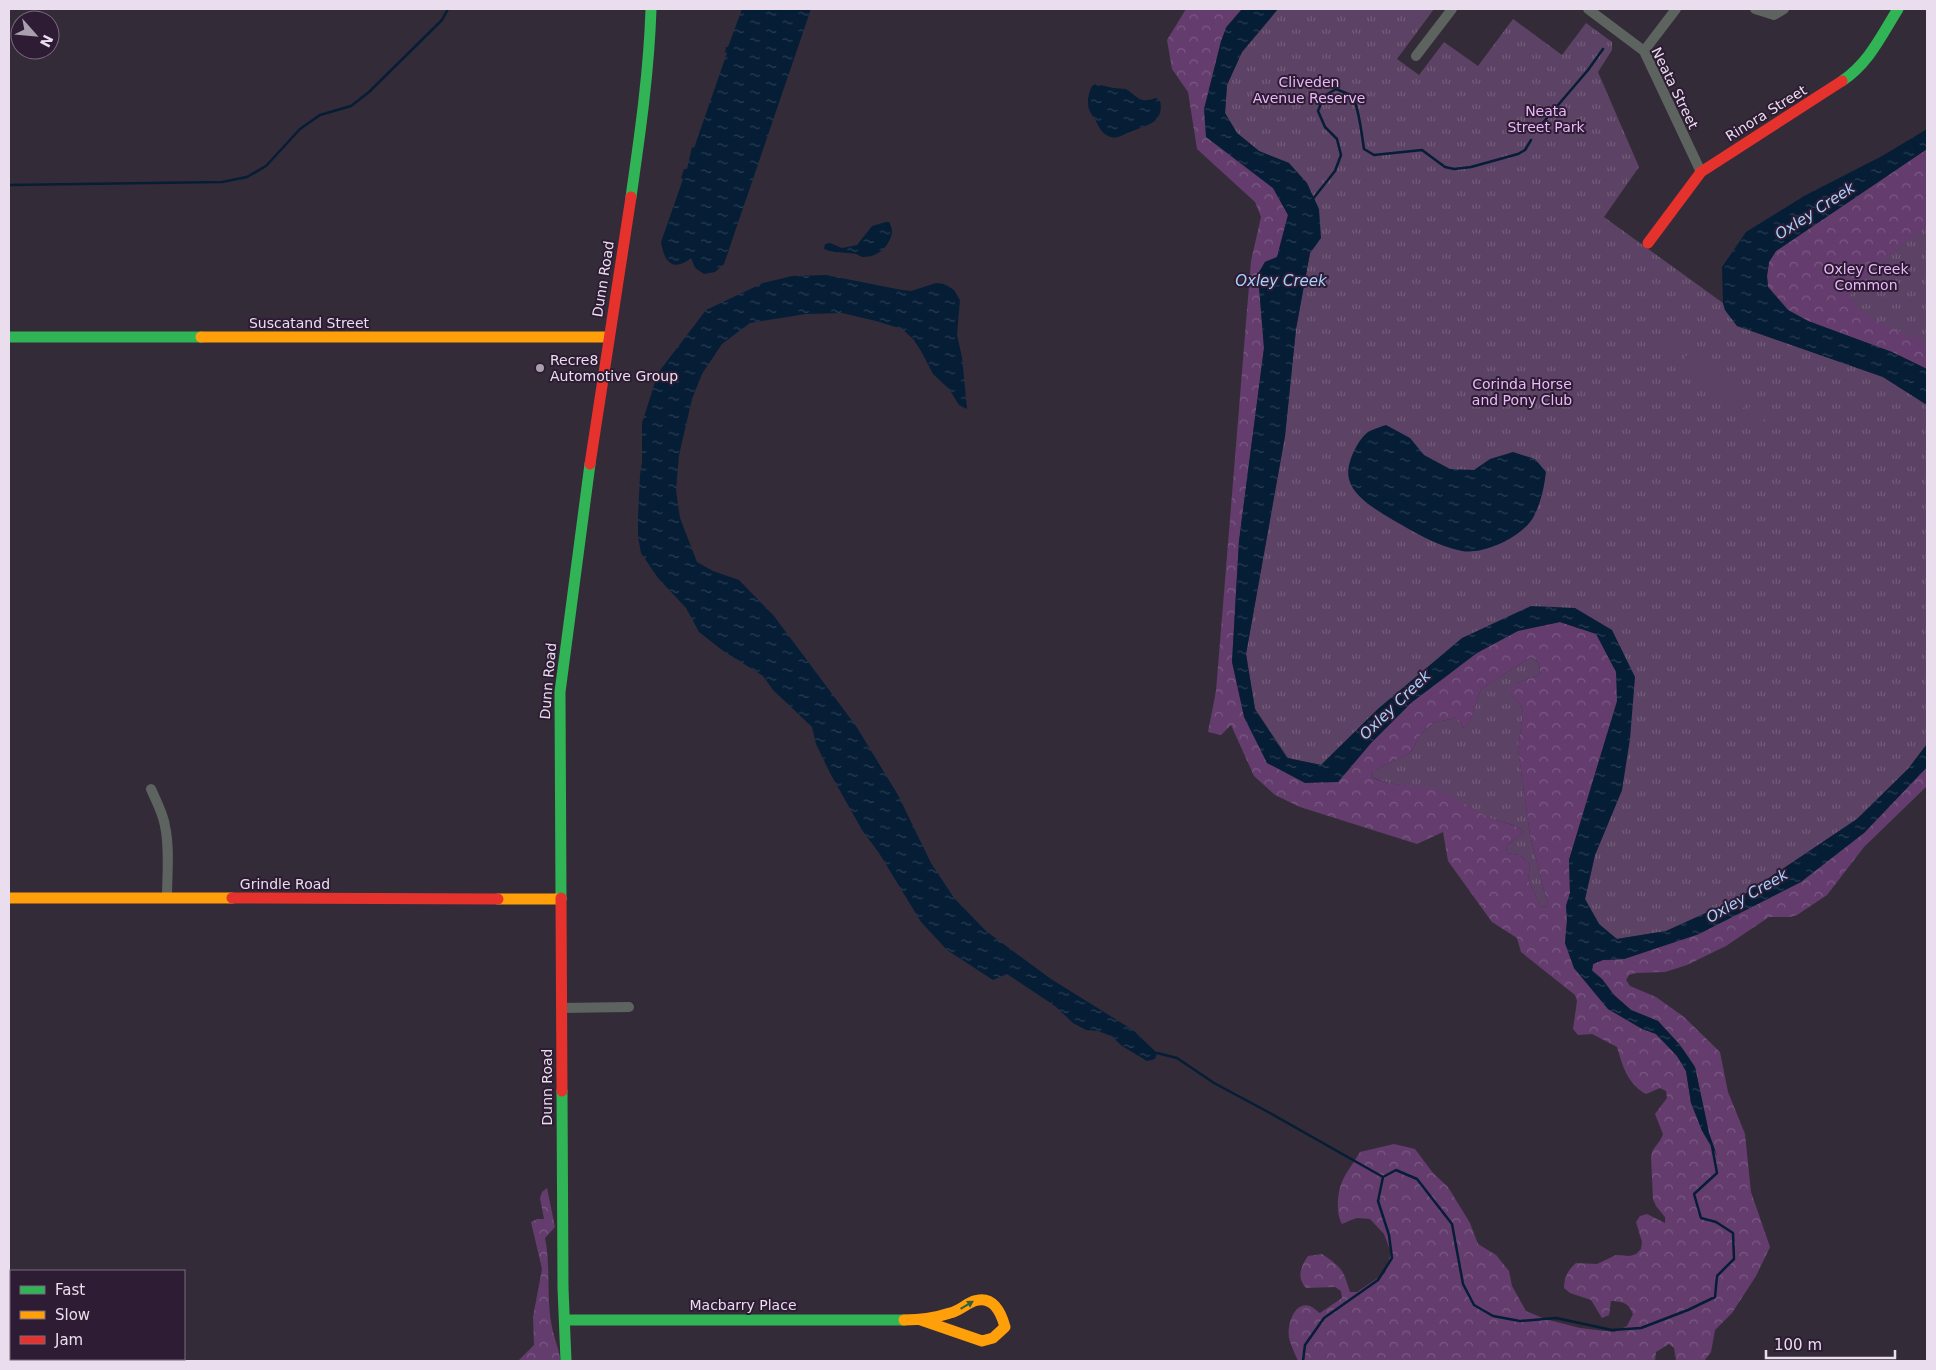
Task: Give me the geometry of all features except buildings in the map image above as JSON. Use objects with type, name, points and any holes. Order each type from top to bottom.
[{"type":"street","name":"Dunn Road","points":[[566,1361],[563,1288],[560,692],[581,520],[644,111],[649,66],[651,9]]},
{"type":"street","points":[[1416,56],[1452,9]]},
{"type":"street","name":"Neata Street","points":[[1588,9],[1644,51],[1701,172]]},
{"type":"street","points":[[1644,51],[1676,9]]},
{"type":"street","points":[[1755,9],[1774,15],[1784,9]]},
{"type":"street","name":"Rinora Street","points":[[1648,243],[1701,172],[1856,72],[1867,60],[1898,9]]},
{"type":"street","name":"Suscatand Street","points":[[9,337],[609,337]]},
{"type":"street","points":[[151,789],[161,810],[165,825],[167,842],[167,898]]},
{"type":"street","name":"Grindle Road","points":[[9,898],[561,899]]},
{"type":"street","points":[[562,1008],[629,1007]]},
{"type":"street","name":"Macbarry Place","points":[[565,1320],[921,1320],[956,1311],[973,1301],[986,1300],[997,1305],[1003,1314],[1005,1327],[998,1336],[986,1341],[973,1340],[958,1332],[921,1320]]},
{"type":"green space","points":[[1186,9],[1242,9],[1226,27],[1206,136],[1273,188],[1288,215],[1277,257],[1265,262],[1258,274],[1264,348],[1239,541],[1232,662],[1267,763],[1338,782],[1371,743],[1412,702],[1477,653],[1518,631],[1560,622],[1596,634],[1616,672],[1617,701],[1569,860],[1570,893],[1566,906],[1565,943],[1574,968],[1608,1009],[1656,1034],[1677,1056],[1686,1071],[1691,1103],[1716,1153],[1709,1133],[1695,1067],[1680,1045],[1658,1021],[1631,1010],[1614,995],[1602,979],[1592,970],[1593,964],[1603,960],[1624,959],[1699,934],[1864,833],[1927,767],[1927,786],[1864,847],[1827,895],[1797,915],[1769,917],[1726,946],[1687,965],[1665,972],[1636,973],[1629,975],[1626,980],[1630,986],[1656,997],[1684,1017],[1720,1052],[1728,1092],[1745,1134],[1751,1192],[1770,1247],[1756,1276],[1732,1313],[1715,1330],[1711,1352],[1704,1361],[1676,1361],[1674,1348],[1669,1344],[1656,1352],[1655,1361],[1298,1361],[1293,1350],[1289,1338],[1289,1328],[1295,1311],[1304,1305],[1320,1313],[1342,1298],[1341,1291],[1335,1287],[1306,1288],[1300,1276],[1303,1264],[1308,1256],[1322,1254],[1334,1263],[1341,1270],[1350,1292],[1357,1292],[1385,1273],[1391,1253],[1384,1234],[1370,1219],[1356,1218],[1342,1224],[1338,1209],[1338,1197],[1344,1178],[1360,1152],[1394,1144],[1415,1149],[1433,1173],[1448,1187],[1470,1223],[1478,1244],[1496,1255],[1509,1271],[1512,1286],[1526,1311],[1545,1319],[1580,1328],[1614,1332],[1627,1326],[1633,1314],[1627,1305],[1622,1302],[1611,1301],[1609,1315],[1602,1318],[1591,1300],[1570,1293],[1564,1288],[1565,1280],[1569,1271],[1576,1263],[1597,1264],[1616,1255],[1630,1256],[1636,1254],[1641,1249],[1642,1242],[1636,1222],[1640,1216],[1647,1214],[1665,1223],[1665,1217],[1653,1199],[1651,1157],[1663,1134],[1655,1114],[1667,1098],[1666,1091],[1660,1088],[1646,1094],[1634,1085],[1624,1068],[1617,1047],[1592,1034],[1578,1035],[1573,1029],[1577,1001],[1575,995],[1521,952],[1517,938],[1492,922],[1448,861],[1443,832],[1417,844],[1300,807],[1275,795],[1254,776],[1231,725],[1221,735],[1208,732],[1216,691],[1251,261],[1261,217],[1255,202],[1197,149],[1188,92],[1172,69],[1167,40]],"holes":[[[1531,657],[1539,664],[1539,675],[1517,683],[1512,688],[1511,695],[1521,706],[1523,713],[1518,749],[1530,835],[1548,906],[1541,907],[1528,880],[1530,865],[1520,855],[1506,853],[1507,845],[1524,832],[1513,825],[1492,819],[1440,791],[1387,783],[1371,777],[1373,771],[1408,754],[1413,749],[1420,735],[1433,723],[1455,718],[1461,721],[1463,728],[1469,724],[1481,689]]]},
{"type":"green space","points":[[1278,9],[1434,9],[1397,59],[1419,75],[1444,42],[1478,66],[1513,19],[1562,55],[1586,23],[1612,42],[1612,50],[1598,72],[1639,167],[1604,217],[1723,303],[1725,310],[1737,326],[1883,377],[1927,405],[1927,744],[1908,769],[1857,819],[1739,898],[1666,931],[1616,939],[1599,924],[1585,899],[1595,855],[1622,790],[1575,608],[1379,708],[1321,765],[1288,758],[1255,709],[1246,654],[1285,436],[1296,329],[1310,253],[1321,238],[1289,163],[1259,151],[1237,133],[1225,113],[1227,85],[1242,52]]},
{"type":"green space","name":"Oxley Creek Common","points":[[1927,149],[1927,226],[1877,267],[1850,296],[1854,304],[1861,311],[1872,318],[1927,342],[1927,369],[1892,352],[1808,321],[1788,310],[1768,287],[1767,276],[1769,262],[1776,251]]},
{"type":"green space","name":"Oxley Creek Common","points":[[1927,161],[1927,369],[1768,287]]},
{"type":"green space","points":[[1667,333],[1676,336],[1679,345],[1676,354],[1667,357],[1658,354],[1655,345],[1658,336]]},
{"type":"green space","points":[[1692,348],[1754,392],[1741,411],[1678,367]]},
{"type":"green space","points":[[1758,402],[1765,405],[1768,412],[1765,419],[1758,422],[1751,419],[1748,412],[1751,405]]},
{"type":"green space","points":[[1531,657],[1539,664],[1539,675],[1517,683],[1511,695],[1521,706],[1523,713],[1518,749],[1530,835],[1548,906],[1541,907],[1528,880],[1530,865],[1520,855],[1506,853],[1507,845],[1524,832],[1521,829],[1485,816],[1445,793],[1387,783],[1371,777],[1373,771],[1408,754],[1413,749],[1420,735],[1433,723],[1455,718],[1461,721],[1463,728],[1469,724],[1481,689]]},
{"type":"green space","points":[[547,1188],[555,1227],[545,1238],[548,1260],[549,1305],[560,1361],[518,1361],[534,1345],[533,1317],[542,1269],[531,1222],[537,1219],[544,1219],[540,1198],[542,1192]]},
{"type":"water","points":[[742,9],[811,9],[724,264],[715,272],[704,274],[695,268],[691,258],[679,264],[674,265],[670,263],[664,255],[661,242],[683,179],[681,178],[684,169],[687,169],[692,147],[694,148],[727,53],[725,52],[726,47],[728,47]]},
{"type":"water","name":"Oxley Creek","points":[[1242,9],[1278,9],[1242,52],[1227,85],[1225,113],[1237,133],[1259,151],[1289,163],[1307,183],[1319,209],[1321,238],[1310,253],[1296,329],[1285,436],[1246,654],[1255,709],[1287,758],[1321,765],[1379,708],[1462,638],[1531,606],[1575,608],[1612,630],[1635,677],[1630,739],[1622,790],[1595,855],[1585,899],[1599,924],[1617,939],[1666,931],[1739,898],[1857,819],[1908,769],[1927,744],[1927,767],[1864,833],[1801,882],[1699,934],[1624,959],[1603,960],[1593,964],[1592,971],[1602,979],[1614,995],[1631,1010],[1658,1021],[1680,1045],[1695,1067],[1709,1133],[1717,1156],[1702,1131],[1691,1103],[1686,1071],[1677,1056],[1656,1034],[1642,1029],[1608,1009],[1574,968],[1565,943],[1566,906],[1570,893],[1569,860],[1617,701],[1616,672],[1596,634],[1560,622],[1518,631],[1477,653],[1412,702],[1371,743],[1338,782],[1305,783],[1267,763],[1244,717],[1232,662],[1239,541],[1264,348],[1258,274],[1265,262],[1277,257],[1288,215],[1273,188],[1206,137],[1204,109],[1221,41],[1226,28]]},
{"type":"water","points":[[1096,84],[1126,89],[1142,100],[1156,98],[1160,100],[1160,114],[1157,119],[1147,125],[1119,137],[1108,136],[1101,129],[1089,108],[1089,94],[1092,86]]},
{"type":"water","name":"Oxley Creek","points":[[1927,129],[1927,149],[1776,251],[1769,262],[1767,276],[1768,287],[1788,310],[1808,321],[1892,352],[1927,369],[1927,405],[1883,377],[1737,326],[1725,310],[1723,303],[1722,267],[1746,232],[1804,196],[1882,156]]},
{"type":"water","points":[[889,222],[891,227],[891,236],[885,247],[875,255],[863,257],[856,254],[824,249],[825,244],[830,243],[842,248],[857,245],[872,226]]},
{"type":"water","points":[[826,275],[902,290],[911,291],[936,283],[945,284],[954,290],[960,300],[957,335],[962,357],[967,409],[959,405],[949,389],[933,374],[913,339],[902,329],[842,313],[806,314],[750,323],[722,344],[702,374],[692,399],[679,455],[676,490],[680,518],[697,562],[713,571],[739,580],[774,616],[856,726],[898,795],[931,863],[954,898],[986,931],[1051,979],[1133,1030],[1157,1053],[1155,1059],[1147,1061],[1122,1046],[1111,1036],[1098,1031],[1086,1030],[1073,1023],[1055,1006],[1007,974],[993,980],[947,950],[921,922],[879,853],[862,830],[830,773],[816,744],[812,727],[773,690],[763,676],[722,650],[699,632],[686,608],[658,578],[641,553],[638,537],[638,518],[642,462],[642,423],[658,373],[706,310],[763,283],[792,276]]},
{"type":"water","points":[[1386,425],[1410,438],[1424,455],[1450,469],[1474,470],[1490,459],[1513,452],[1535,459],[1546,472],[1542,495],[1534,516],[1522,530],[1503,542],[1481,550],[1462,551],[1417,534],[1387,516],[1367,503],[1355,492],[1351,486],[1348,474],[1350,461],[1360,441],[1368,432]]},
{"type":"waterway","points":[[9,185],[222,182],[247,177],[266,166],[300,129],[320,115],[351,106],[369,92],[442,20],[448,9]]},
{"type":"waterway","points":[[1535,132],[1588,70],[1603,49]]},
{"type":"waterway","points":[[1312,200],[1335,171],[1341,155],[1337,139],[1325,127],[1318,111],[1324,96],[1336,89],[1353,96],[1359,116],[1364,149],[1374,155],[1422,150],[1445,167],[1454,169],[1471,167],[1518,154],[1525,150],[1531,140]]},
{"type":"waterway","points":[[1157,1053],[1177,1058],[1214,1083],[1383,1177]]},
{"type":"waterway","points":[[1303,1361],[1305,1345],[1324,1318],[1378,1280],[1392,1258],[1389,1235],[1378,1201],[1383,1177],[1396,1170],[1417,1179],[1452,1224],[1463,1284],[1474,1305],[1493,1316],[1520,1321],[1556,1318],[1612,1330],[1641,1328],[1688,1310],[1715,1297],[1717,1276],[1734,1259],[1733,1233],[1716,1222],[1701,1218],[1694,1194],[1717,1173],[1712,1146]]},
{"type":"traffic: fast","points":[[631,197],[646,80],[651,9]]},
{"type":"traffic: fast","points":[[1842,81],[1860,66],[1880,39],[1898,9]]},
{"type":"traffic: fast","points":[[9,337],[201,337]]},
{"type":"traffic: fast","points":[[561,898],[560,692],[590,464]]},
{"type":"traffic: fast","points":[[562,1091],[563,1288],[566,1361]]},
{"type":"traffic: fast","points":[[565,1320],[904,1320]]},
{"type":"traffic: slow","points":[[201,337],[609,337]]},
{"type":"traffic: slow","points":[[9,898],[232,898]]},
{"type":"traffic: slow","points":[[498,899],[561,899]]},
{"type":"traffic: slow","points":[[904,1320],[944,1315],[974,1301],[986,1300],[995,1306],[1005,1327],[993,1338],[982,1341],[921,1320]]},
{"type":"traffic: jam","points":[[1648,243],[1701,172],[1842,81]]},
{"type":"traffic: jam","points":[[590,464],[631,197]]},
{"type":"traffic: jam","points":[[232,898],[498,899]]},
{"type":"traffic: jam","points":[[561,898],[562,1091]]},
{"type":"place","name":"Recre8 Automotive Group","points":[[540,368]]},
{"type":"park label","name":"Cliveden Avenue Reserve","points":[[1309,90]]},
{"type":"park label","name":"Neata Street Park","points":[[1546,120]]},
{"type":"park label","name":"Corinda Horse and Pony Club","points":[[1522,392]]}]
